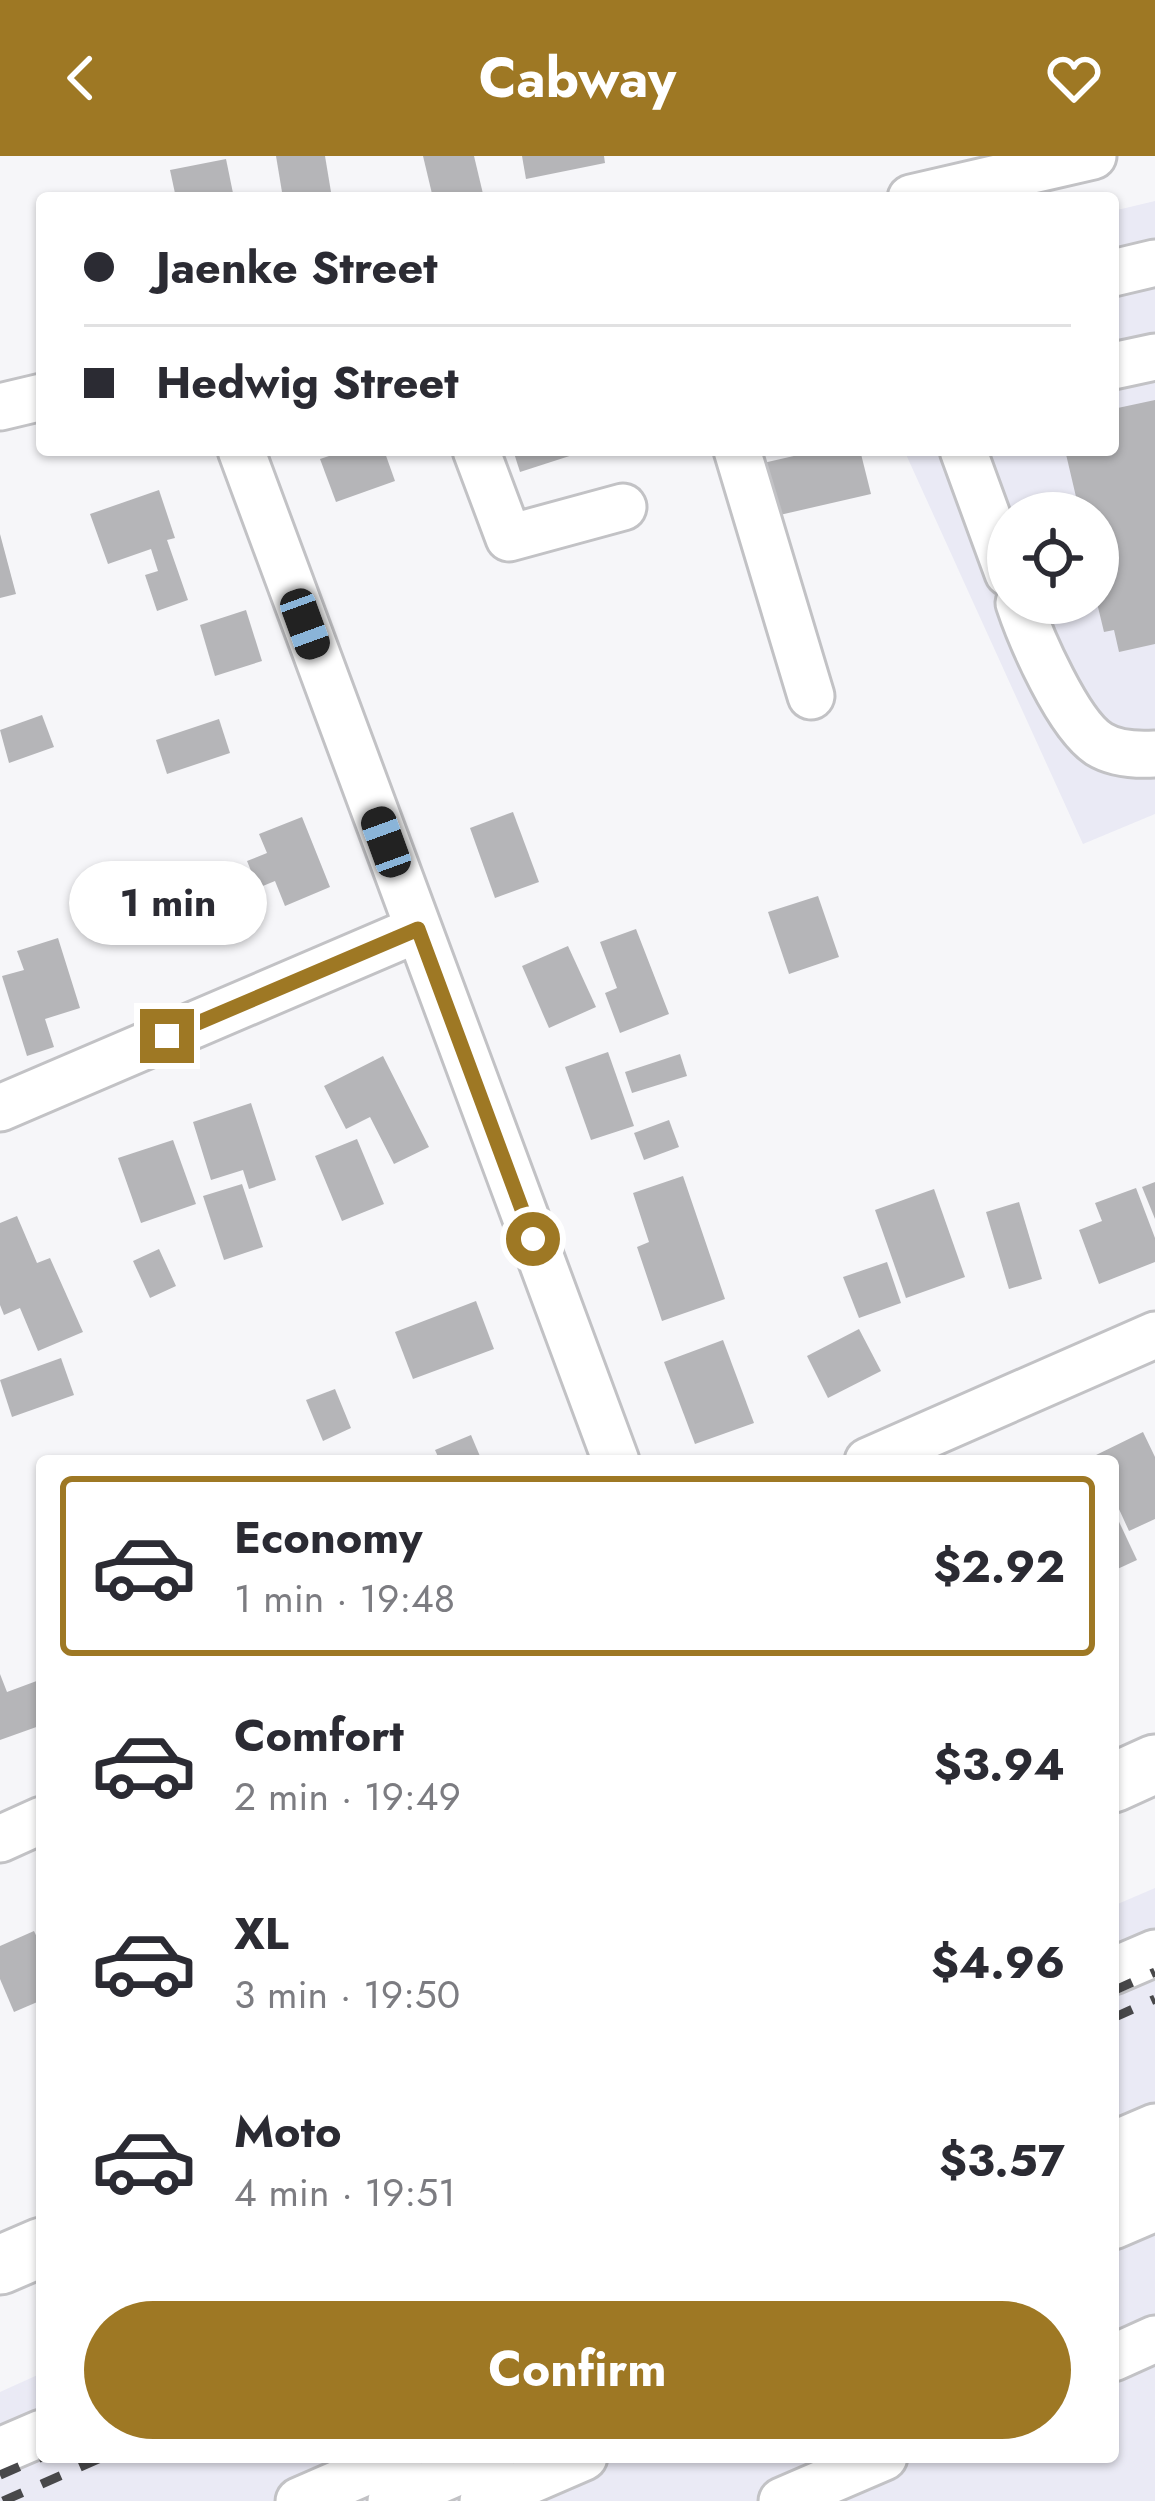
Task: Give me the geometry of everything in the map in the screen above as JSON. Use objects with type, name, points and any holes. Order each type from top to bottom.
[{"type":"main road","points":[[1119,1780],[1155,1764]]},
{"type":"main road","points":[[0,2265],[36,2250]]},
{"type":"street","points":[[927,182],[1093,156]]},
{"type":"street","points":[[1119,272],[1155,263]]},
{"type":"street","points":[[1119,365],[1155,357]]},
{"type":"street","points":[[0,407],[36,398]]},
{"type":"street","points":[[243,456],[614,1455]]},
{"type":"street","points":[[478,456],[509,538],[623,508]]},
{"type":"street","points":[[739,456],[811,696]]},
{"type":"street","points":[[966,456],[987,515]]},
{"type":"street","points":[[1028,624],[1079,725],[1100,744],[1124,753],[1155,754]]},
{"type":"street","points":[[0,1108],[418,929]]},
{"type":"street","points":[[882,1455],[1155,1335]]},
{"type":"street","points":[[0,1839],[36,1823]]},
{"type":"street","points":[[1119,1968],[1155,1953]]},
{"type":"street","points":[[1119,2142],[1155,2127]]},
{"type":"street","points":[[1119,2183],[1155,2168]]},
{"type":"street","points":[[1119,2223],[1155,2208]]},
{"type":"street","points":[[1119,2354],[1155,2339]]},
{"type":"street","points":[[0,2451],[36,2436]]},
{"type":"street","points":[[299,2501],[386,2463]]},
{"type":"street","points":[[391,2501],[477,2463]]},
{"type":"street","points":[[483,2501],[570,2463]]},
{"type":"street","points":[[782,2501],[870,2463]]},
{"type":"shaded area","points":[[1155,201],[1155,814],[1083,844],[907,456],[1119,456],[1119,210]]},
{"type":"shaded area","points":[[1155,1888],[1155,2501],[0,2501],[0,2392],[36,2376],[36,2463],[1119,2463],[1119,1903]]},
{"type":"building","points":[[276,156],[325,156],[331,192],[282,192]]},
{"type":"building","points":[[423,156],[474,156],[483,192],[432,192]]},
{"type":"building","points":[[522,156],[604,156],[605,163],[526,179]]},
{"type":"building","points":[[226,159],[233,192],[175,192],[170,170]]},
{"type":"building","points":[[1155,400],[1155,644],[1119,652],[1114,630],[1104,632],[1102,624],[1119,624],[1119,492],[1075,492],[1066,456],[1119,456],[1119,408]]},
{"type":"building","points":[[386,456],[395,481],[336,502],[320,459]]},
{"type":"building","points":[[515,456],[570,456],[520,472]]},
{"type":"building","points":[[794,456],[862,456],[871,494],[771,517],[759,464]]},
{"type":"building","points":[[159,490],[175,538],[167,540],[188,600],[157,611],[145,575],[158,571],[151,549],[108,564],[90,514]]},
{"type":"building","points":[[0,534],[16,594],[0,598]]},
{"type":"building","points":[[246,610],[262,661],[215,676],[200,625]]},
{"type":"building","points":[[42,715],[54,747],[9,763],[0,730]]},
{"type":"building","points":[[219,719],[230,753],[167,774],[156,740]]},
{"type":"building","points":[[513,812],[539,882],[495,898],[470,828]]},
{"type":"building","points":[[302,817],[330,887],[285,906],[275,881],[258,888],[247,861],[267,853],[259,834]]},
{"type":"building","points":[[818,896],[839,957],[789,974],[768,912]]},
{"type":"building","points":[[636,929],[669,1014],[620,1033],[605,993],[617,988],[600,942]]},
{"type":"building","points":[[58,938],[80,1008],[45,1019],[54,1047],[27,1056],[2,976],[24,970],[17,951]]},
{"type":"building","points":[[568,946],[596,1007],[549,1028],[522,966]]},
{"type":"building","points":[[608,1052],[634,1126],[591,1140],[565,1067]]},
{"type":"building","points":[[680,1054],[687,1076],[632,1093],[625,1072]]},
{"type":"building","points":[[383,1056],[429,1147],[394,1164],[370,1117],[346,1129],[324,1086]]},
{"type":"building","points":[[251,1103],[276,1180],[249,1189],[243,1170],[211,1180],[193,1122]]},
{"type":"building","points":[[669,1120],[679,1147],[644,1160],[634,1133]]},
{"type":"building","points":[[357,1139],[384,1204],[342,1221],[315,1156]]},
{"type":"building","points":[[173,1140],[196,1204],[141,1223],[118,1158]]},
{"type":"building","points":[[683,1176],[725,1299],[662,1321],[637,1247],[649,1242],[633,1193]]},
{"type":"building","points":[[1155,1182],[1155,1219],[1142,1187]]},
{"type":"building","points":[[242,1184],[263,1247],[224,1260],[203,1196]]},
{"type":"building","points":[[1136,1188],[1155,1238],[1155,1262],[1099,1284],[1079,1230],[1102,1221],[1095,1203]]},
{"type":"building","points":[[934,1189],[965,1277],[906,1298],[875,1210]]},
{"type":"building","points":[[1019,1202],[1042,1279],[1009,1289],[986,1212]]},
{"type":"building","points":[[17,1216],[37,1263],[50,1258],[83,1332],[38,1351],[20,1308],[4,1315],[0,1305],[0,1223]]},
{"type":"building","points":[[159,1249],[176,1286],[150,1298],[133,1261]]},
{"type":"building","points":[[887,1262],[901,1303],[859,1318],[843,1277]]},
{"type":"building","points":[[476,1301],[494,1349],[413,1379],[395,1332]]},
{"type":"building","points":[[859,1329],[881,1371],[828,1398],[807,1356]]},
{"type":"building","points":[[723,1340],[754,1423],[695,1444],[664,1362]]},
{"type":"building","points":[[61,1358],[74,1395],[12,1417],[0,1380]]},
{"type":"building","points":[[335,1389],[351,1428],[323,1441],[306,1400]]},
{"type":"building","points":[[1143,1432],[1155,1457],[1155,1519],[1129,1531],[1119,1509],[1119,1455],[1096,1455]]},
{"type":"building","points":[[471,1435],[479,1455],[437,1455],[435,1450]]},
{"type":"building","points":[[1119,1522],[1137,1560],[1119,1568]]},
{"type":"building","points":[[0,1674],[7,1692],[36,1681],[36,1727],[0,1740]]},
{"type":"building","points":[[34,1931],[36,1935],[36,2003],[14,2012],[0,1979],[0,1946]]},
{"type":"railway","points":[[1119,1988],[1155,1972]]},
{"type":"railway","points":[[1119,2015],[1155,1999]]},
{"type":"railway","points":[[0,2475],[36,2460]]},
{"type":"railway","points":[[3,2501],[89,2463]]},
{"type":"route","points":[[167,1036],[418,929],[533,1239]]}]
